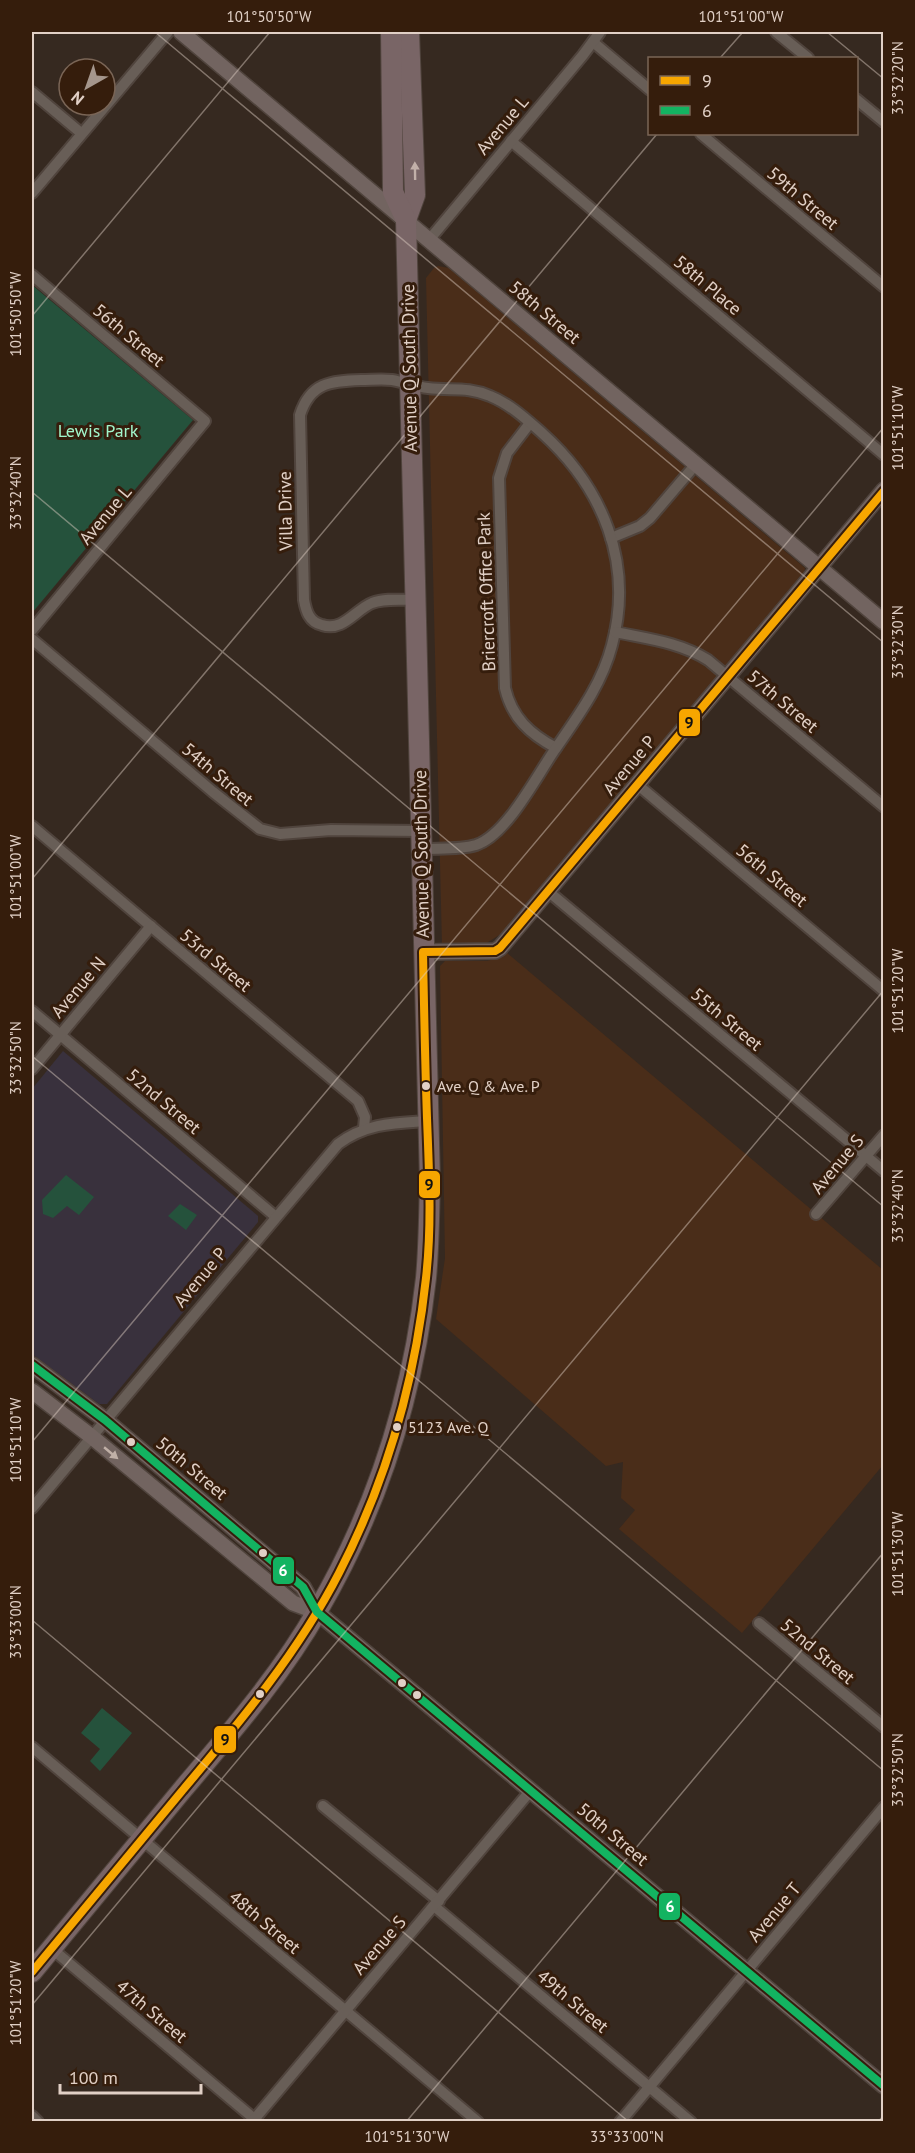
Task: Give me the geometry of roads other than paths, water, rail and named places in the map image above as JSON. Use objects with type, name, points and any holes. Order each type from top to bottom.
[{"type":"highway","points":[[381,32],[392,157]]},
{"type":"highway","name":"Avenue Q South Drive","points":[[391,32],[393,192],[406,220]]},
{"type":"highway","name":"Avenue Q South Drive","points":[[32,1972],[252,1705],[317,1612],[352,1547],[369,1505],[390,1448],[409,1382],[418,1334],[427,1259],[430,1182],[406,220],[415,195],[409,32]]},
{"type":"highway","points":[[414,121],[423,32]]},
{"type":"street","points":[[32,193],[168,32]]},
{"type":"street","name":"58th Street","points":[[182,32],[884,622]]},
{"type":"street","name":"Avenue L","points":[[429,240],[600,32]]},
{"type":"street","points":[[776,32],[807,57]]},
{"type":"street","points":[[593,42],[648,88]]},
{"type":"street","points":[[32,92],[81,134]]},
{"type":"street","points":[[858,101],[884,122]]},
{"type":"street","name":"59th Street","points":[[702,135],[884,287]]},
{"type":"street","name":"58th Place","points":[[511,141],[884,455]]},
{"type":"street","name":"56th Street","points":[[32,275],[205,421]]},
{"type":"street","name":"Villa Drive","points":[[410,384],[390,380],[340,381],[315,389],[307,398],[300,415],[301,504],[304,600],[306,611],[312,620],[320,625],[336,626],[372,603],[415,600]]},
{"type":"street","points":[[410,384],[428,388],[460,388],[490,395],[516,410],[560,449],[589,485],[598,502],[611,538],[620,594],[615,632],[608,658],[594,690],[508,819],[494,836],[474,845],[421,840]]},
{"type":"street","name":"Avenue L","points":[[32,630],[205,421]]},
{"type":"street","name":"Briercroft Office Park","points":[[531,423],[507,453],[500,478],[505,688],[510,705],[520,721],[539,739],[556,748]]},
{"type":"street","points":[[611,538],[640,526],[650,518],[696,464]]},
{"type":"street","name":"Avenue P","points":[[423,952],[495,951],[518,929],[884,490]]},
{"type":"street","name":"57th Street","points":[[615,632],[691,650],[728,677],[884,807]]},
{"type":"street","name":"54th Street","points":[[32,639],[260,829],[280,834],[331,830],[421,840]]},
{"type":"street","name":"56th Street","points":[[638,785],[884,991]]},
{"type":"street","name":"53rd Street","points":[[32,826],[358,1101],[365,1117],[364,1128]]},
{"type":"street","name":"55th Street","points":[[549,892],[884,1171]]},
{"type":"street","name":"Avenue N","points":[[32,1069],[151,926]]},
{"type":"street","name":"52nd Street","points":[[32,1011],[276,1217]]},
{"type":"street","name":"Avenue P","points":[[32,1508],[339,1144],[364,1128],[380,1124],[428,1121]]},
{"type":"street","name":"Avenue S","points":[[816,1214],[884,1135]]},
{"type":"street","name":"50th Street","points":[[32,1365],[105,1420],[303,1587],[317,1612]]},
{"type":"street","name":"50th Street","points":[[32,1391],[92,1437],[293,1603],[317,1612],[884,2086]]},
{"type":"street","name":"52nd Street","points":[[759,1623],[884,1727]]},
{"type":"street","name":"48th Street","points":[[32,1747],[478,2121]]},
{"type":"street","name":"Avenue S","points":[[255,2120],[531,1790]]},
{"type":"street","name":"49th Street","points":[[323,1806],[691,2121]]},
{"type":"street","name":"Avenue T","points":[[620,2121],[884,1807]]},
{"type":"street","name":"47th Street","points":[[51,1948],[255,2120]]},
{"type":"street","points":[[32,2116],[39,2121]]},
{"type":"place","name":"Ave. Q & Ave. P","points":[[426,1086]]},
{"type":"place","name":"5123 Ave. Q","points":[[397,1427]]},
{"type":"park label","name":"Lewis Park","points":[[98,430]]}]
